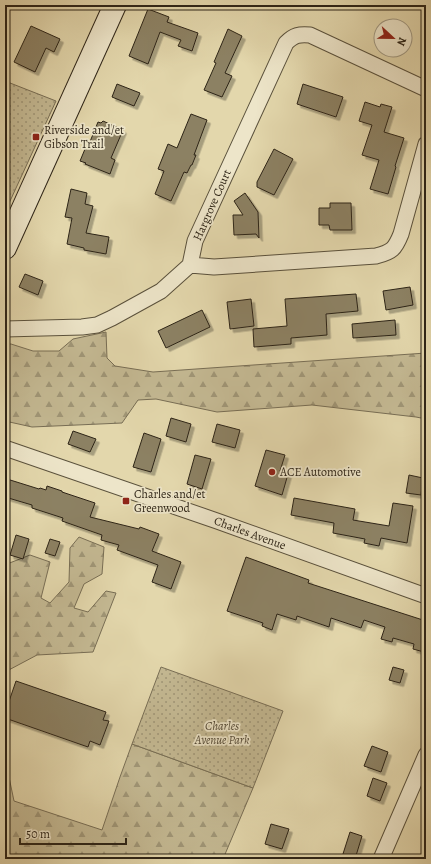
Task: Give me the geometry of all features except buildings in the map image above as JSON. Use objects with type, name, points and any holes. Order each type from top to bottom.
[{"type":"main road","points":[[5,248],[115,5]]},
{"type":"street","name":"Hargrove Court","points":[[190,265],[195,241],[286,43],[292,37],[300,34],[310,35],[426,90]]},
{"type":"street","points":[[5,329],[82,328],[97,325],[161,290],[190,265],[214,267],[376,256],[388,253],[396,245],[401,234],[426,144]]},
{"type":"street","name":"Charles Avenue","points":[[5,448],[426,596]]},
{"type":"street","points":[[381,859],[426,755]]},
{"type":"green space","points":[[5,81],[56,101],[5,212]]},
{"type":"green space","points":[[106,332],[107,358],[115,366],[153,372],[426,353],[426,419],[312,405],[217,412],[156,399],[138,400],[122,423],[32,427],[5,421],[5,344],[11,344],[33,351],[59,351],[73,339]]},
{"type":"green space","points":[[79,537],[104,547],[102,574],[84,584],[74,608],[88,612],[106,591],[116,593],[93,652],[37,655],[5,672],[5,604],[8,603],[7,564],[30,555],[50,562],[41,598],[50,603],[69,582],[70,548]]},
{"type":"green space","name":"Charles Avenue Park","points":[[161,667],[283,711],[253,788],[132,744]]},
{"type":"green space","points":[[132,744],[253,788],[223,859],[5,859],[5,758],[14,801],[102,830]]},
{"type":"place","name":"Riverside and/et Gibson Trail","points":[[36,137]]},
{"type":"place","name":"ACE Automotive","points":[[272,472]]},
{"type":"place","name":"Charles and/et Greenwood","points":[[126,501]]}]
